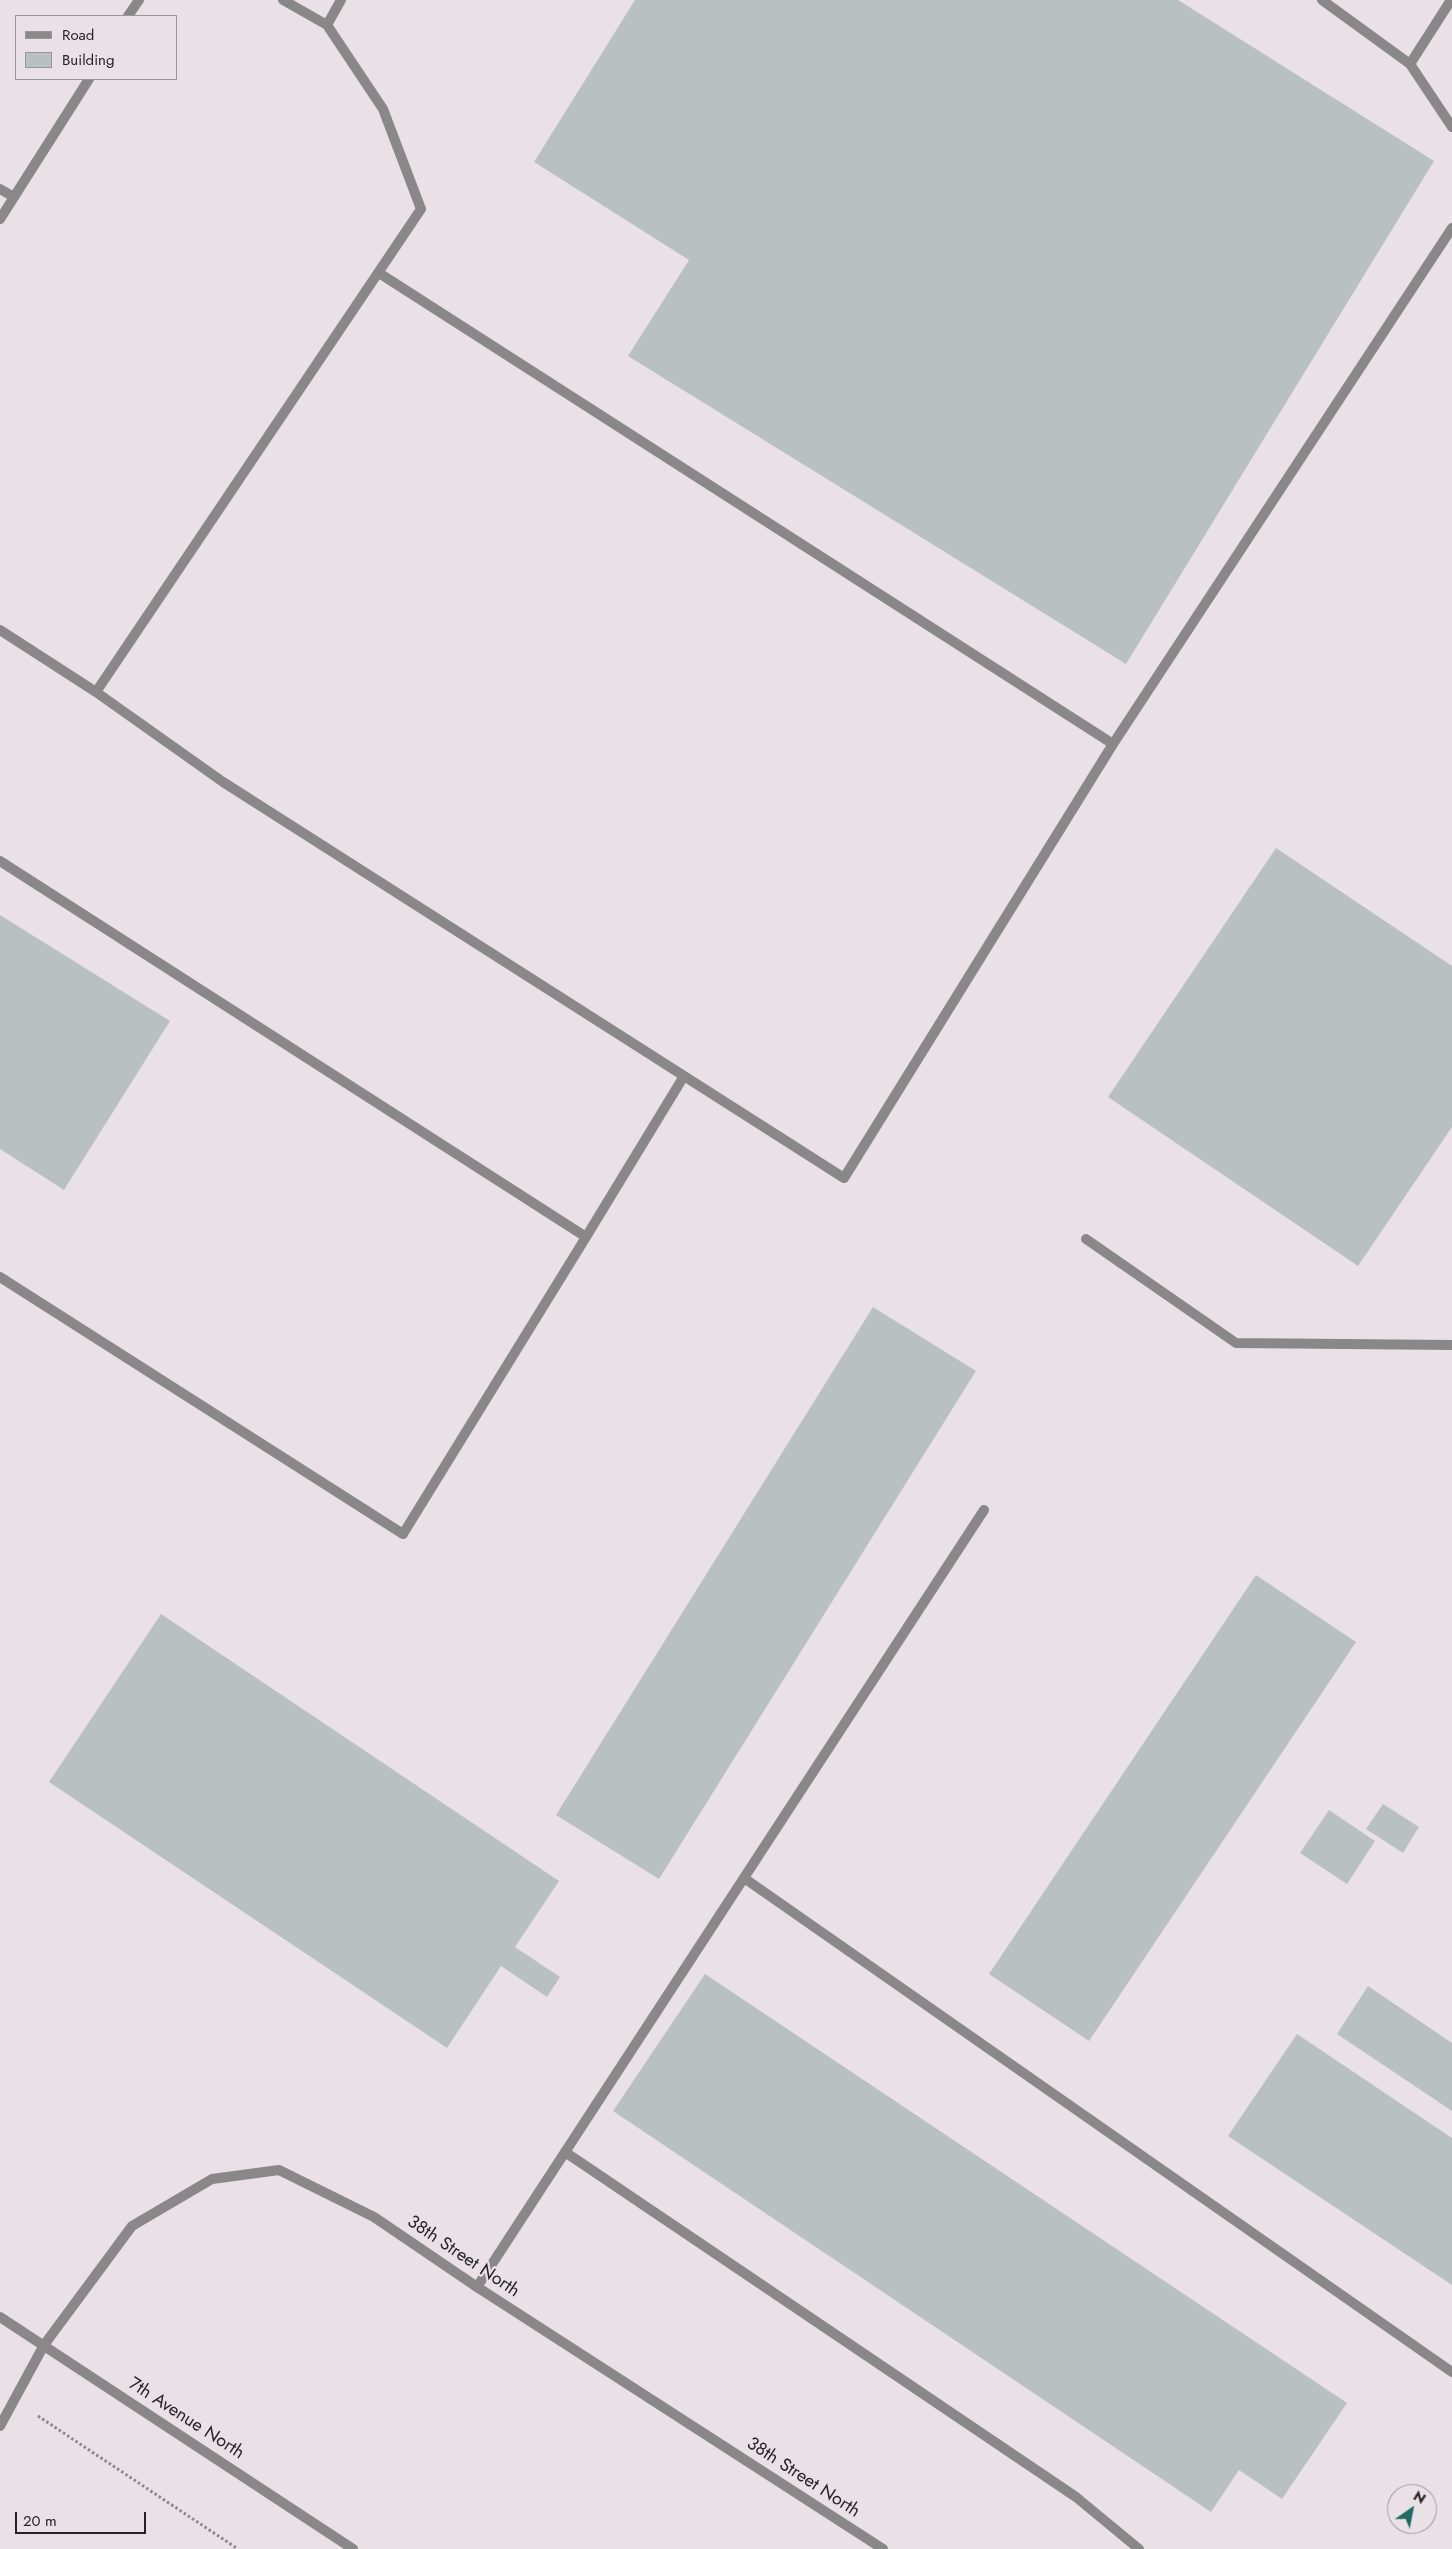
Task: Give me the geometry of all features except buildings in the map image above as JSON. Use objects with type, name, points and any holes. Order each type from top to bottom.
[{"type":"street","points":[[129,15],[139,0]]},
{"type":"street","points":[[96,692],[421,209],[383,109],[327,25],[283,0]]},
{"type":"street","points":[[327,25],[341,0]]},
{"type":"street","points":[[1322,0],[1410,64],[1452,127]]},
{"type":"street","points":[[1410,64],[1452,0]]},
{"type":"street","points":[[0,219],[88,80]]},
{"type":"street","points":[[0,189],[14,197]]},
{"type":"street","points":[[0,630],[96,692],[222,782],[844,1178],[1113,744],[1452,228]]},
{"type":"street","points":[[379,273],[1113,744]]},
{"type":"street","points":[[0,861],[586,1237]]},
{"type":"street","points":[[0,1277],[403,1534],[684,1076]]},
{"type":"street","points":[[1086,1240],[1236,1343],[1452,1345]]},
{"type":"street","points":[[477,2287],[984,1510]]},
{"type":"street","points":[[744,1878],[1452,2372]]},
{"type":"street","points":[[565,2152],[1076,2496],[1139,2549]]},
{"type":"street","name":"38th Street North","points":[[0,2426],[44,2345],[132,2226],[212,2179],[279,2170],[374,2217],[477,2287],[883,2549]]},
{"type":"street","name":"7th Avenue North","points":[[0,2317],[353,2549]]},
{"type":"path","points":[[15,2400],[238,2549]]}]
